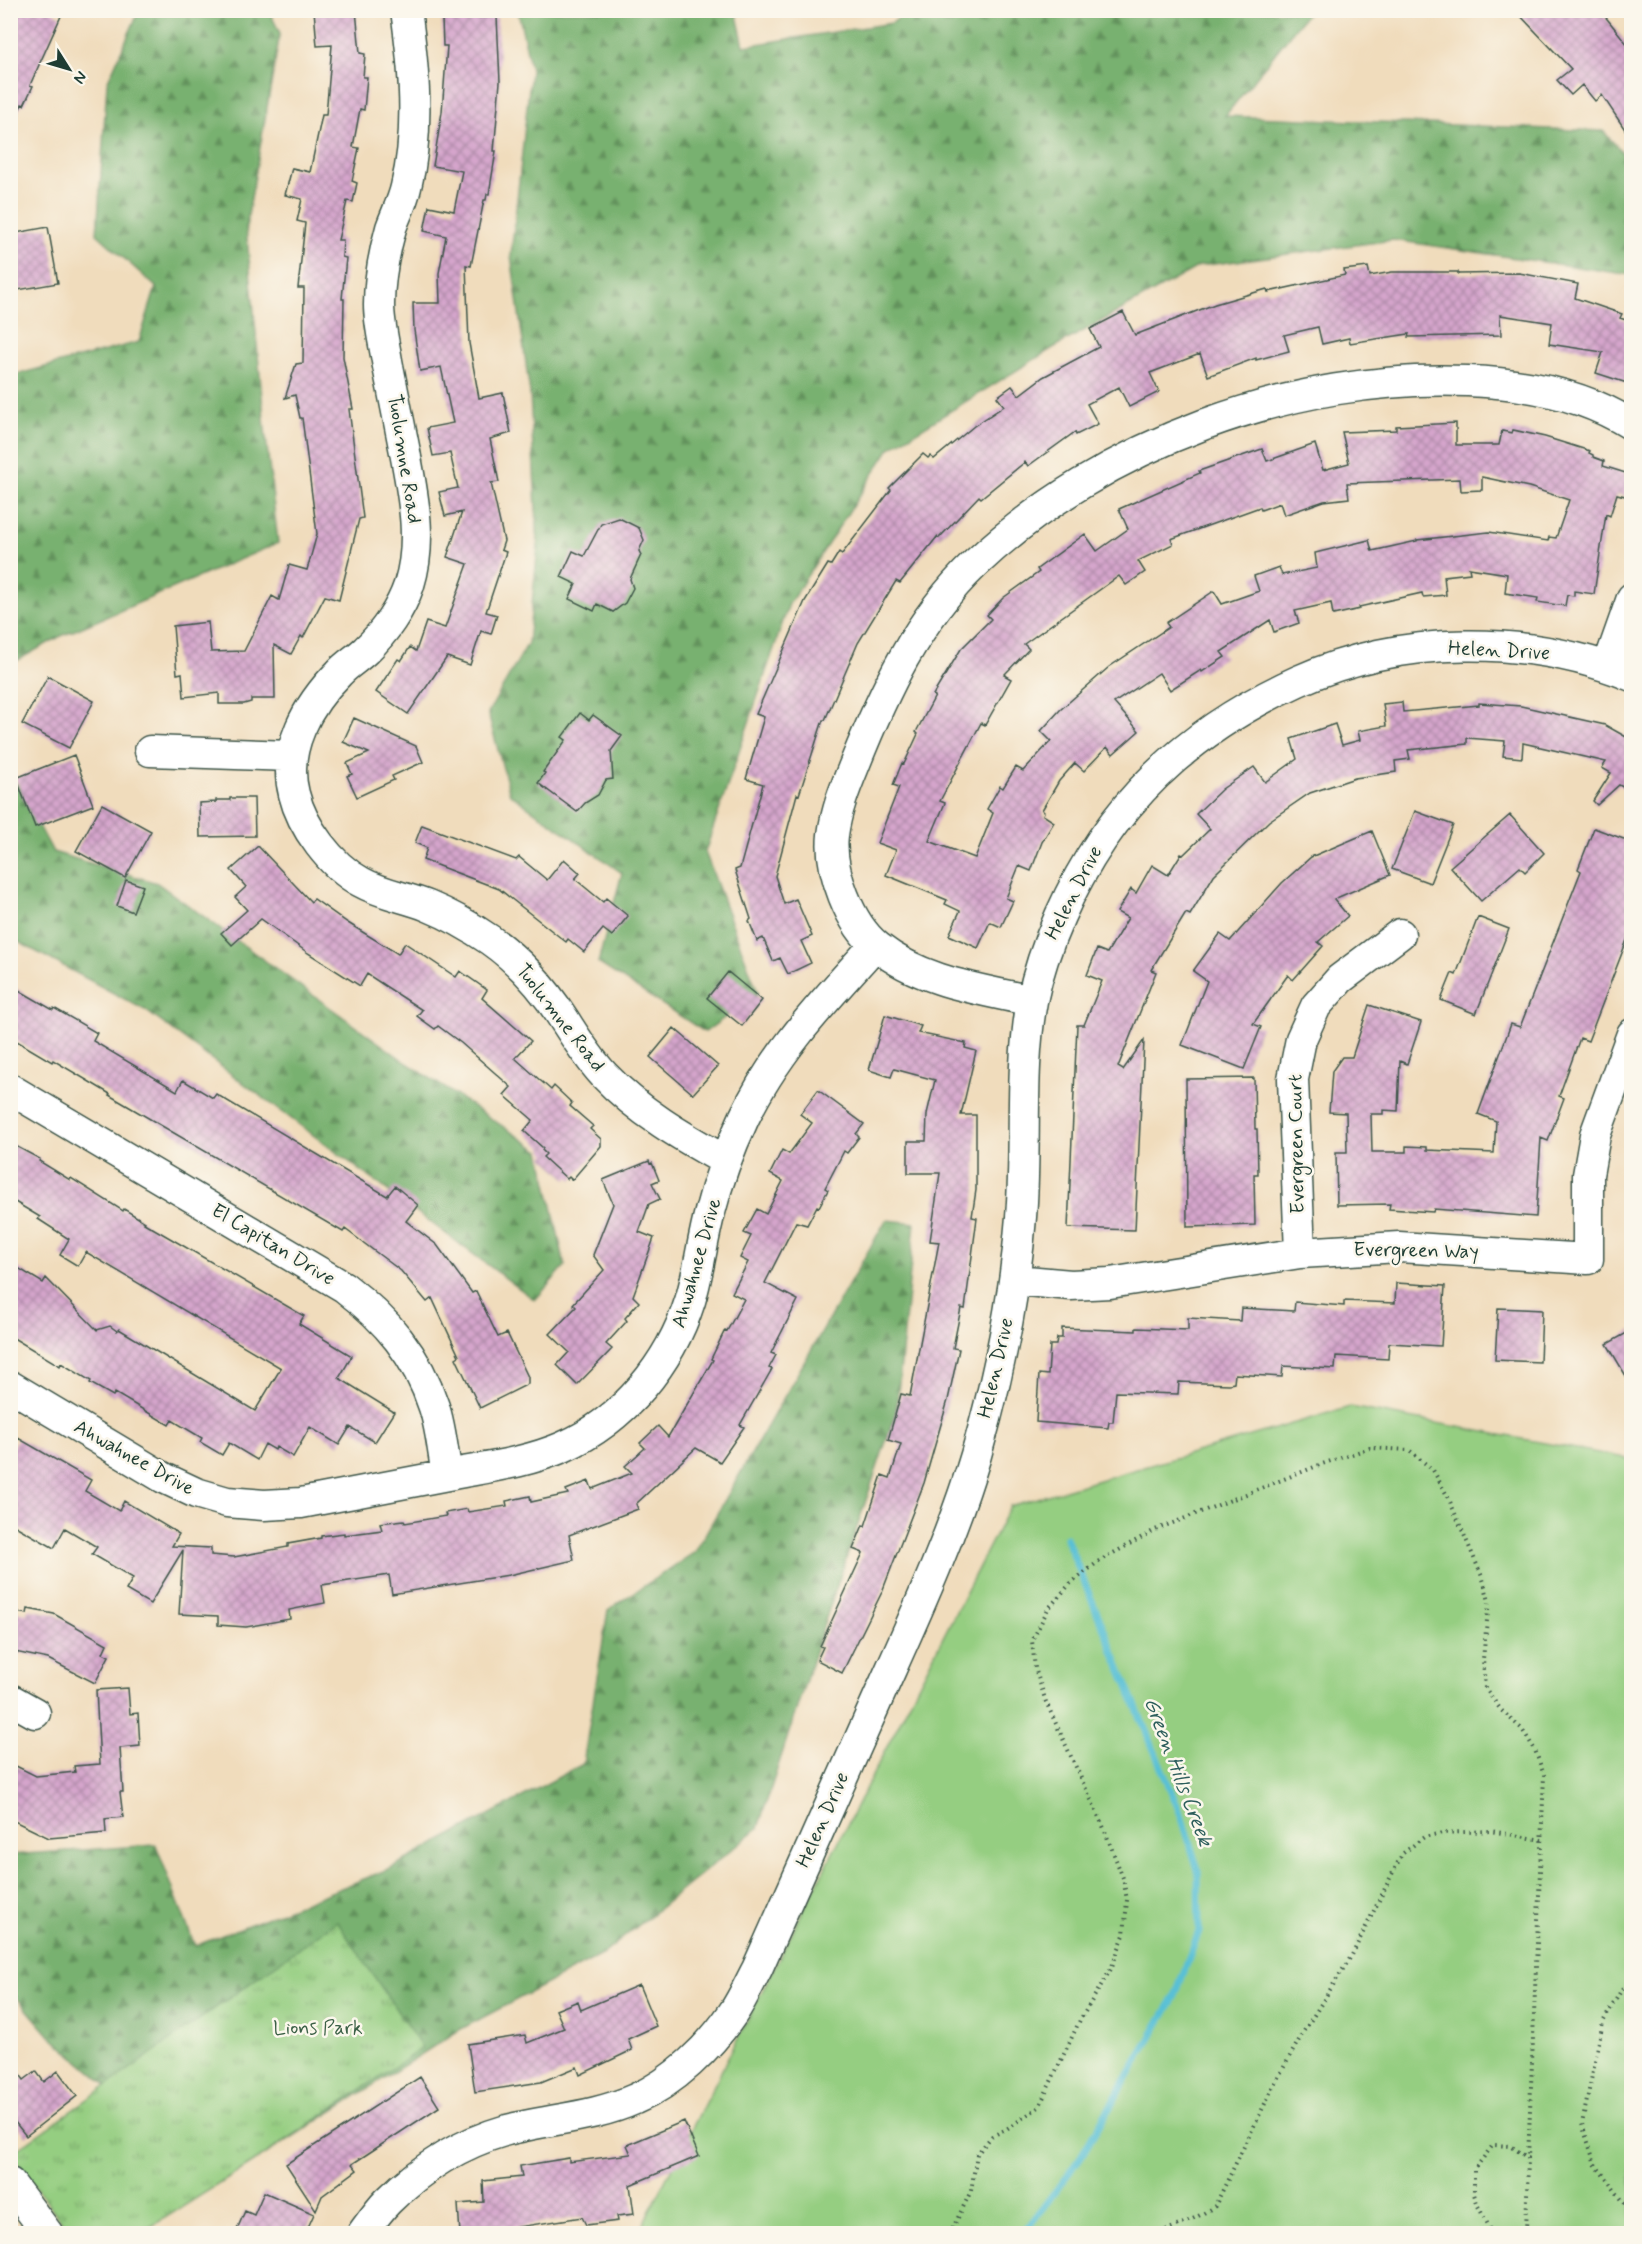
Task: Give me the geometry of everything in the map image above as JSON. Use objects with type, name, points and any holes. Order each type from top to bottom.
[{"type":"street","name":"Tuolumne Road","points":[[406,10],[411,43],[414,100],[412,149],[406,188],[392,225],[382,265],[379,307],[415,506],[416,546],[409,586],[392,620],[367,649],[339,672],[317,698],[300,727],[291,756],[294,794],[311,832],[332,861],[360,882],[428,906],[459,920],[492,941],[524,967],[604,1076],[664,1125],[726,1161]]},
{"type":"street","points":[[1032,1001],[932,977],[902,964],[875,945],[851,914],[837,877],[833,838],[841,800],[890,681],[939,604],[973,566],[1010,533],[1102,472],[1155,445],[1206,424],[1299,396],[1346,387],[1395,382],[1447,380],[1493,382],[1535,388],[1578,398],[1632,425]]},
{"type":"street","points":[[1620,671],[1632,598]]},
{"type":"street","name":"Helen Drive","points":[[362,2234],[387,2202],[424,2170],[463,2146],[507,2130],[596,2113],[636,2099],[672,2076],[707,2046],[734,2012],[757,1969],[914,1618],[948,1535],[975,1457],[991,1400],[1015,1280],[1024,1159],[1025,1069],[1032,1001],[1047,946],[1071,891],[1100,840],[1145,786],[1176,756],[1221,722],[1269,695],[1318,672],[1365,658],[1414,650],[1461,646],[1508,647],[1558,653],[1620,671]]},
{"type":"street","points":[[150,752],[291,756]]},
{"type":"street","name":"Evergreen Court","points":[[1300,1253],[1293,1079],[1301,1039],[1316,1006],[1340,979],[1401,934]]},
{"type":"street","name":"Ahwahnee Drive","points":[[10,1386],[164,1478],[196,1493],[227,1502],[264,1505],[301,1503],[528,1460],[564,1447],[598,1428],[632,1399],[658,1368],[677,1335],[690,1300],[710,1212],[726,1161],[744,1118],[767,1075],[794,1037],[875,945]]},
{"type":"street","name":"Evergreen Way","points":[[1015,1280],[1071,1285],[1110,1283],[1300,1253],[1399,1247],[1588,1259],[1588,1175],[1594,1135],[1632,1034]]},
{"type":"street","name":"El Capitan Drive","points":[[10,1089],[344,1287],[372,1309],[397,1336],[420,1372],[435,1409],[447,1475]]},
{"type":"street","points":[[10,2183],[48,2234]]},
{"type":"path","points":[[950,2234],[971,2191],[976,2154],[992,2136],[1039,2107],[1080,2020],[1111,1969],[1124,1935],[1127,1900],[1123,1878],[1103,1826],[1046,1702],[1035,1668],[1032,1641],[1048,1609],[1070,1584],[1099,1561],[1155,1530],[1322,1464],[1370,1448],[1409,1450],[1433,1470],[1449,1497],[1483,1579],[1489,1601],[1483,1659],[1485,1688],[1501,1710],[1522,1729],[1535,1750],[1544,1775],[1526,2234]]},
{"type":"path","points":[[1154,2234],[1191,2220],[1215,2206],[1275,2083],[1304,2031],[1352,1955],[1402,1854],[1424,1837],[1442,1833],[1491,1831],[1542,1840]]},
{"type":"path","points":[[1632,1980],[1622,1989],[1603,2022],[1582,2124],[1595,2164],[1632,2213]]},
{"type":"path","points":[[1493,2234],[1474,2194],[1474,2170],[1493,2145],[1511,2146],[1528,2158]]},
{"type":"green space","points":[[139,11],[269,11],[280,33],[246,227],[278,543],[59,637],[11,664],[11,376],[139,342],[156,287],[97,234],[107,83]]},
{"type":"green space","points":[[518,11],[736,11],[744,46],[892,23],[908,11],[1309,11],[1225,116],[1603,131],[1631,162],[1631,275],[1393,240],[1199,266],[1053,348],[890,448],[789,604],[705,852],[758,993],[705,1032],[598,963],[622,873],[510,794],[488,713],[528,643],[538,546],[530,393],[511,255],[531,70]]},
{"type":"green space","points":[[10,772],[53,852],[157,883],[407,1063],[540,1151],[565,1266],[535,1300],[145,1010],[11,938]]},
{"type":"green space","points":[[886,1220],[915,1223],[896,1412],[758,1828],[603,1954],[459,2030],[221,2183],[51,2037],[11,1991],[10,1855],[156,1845],[195,1946],[389,1869],[583,1764],[608,1610],[695,1552]]},
{"type":"green space","points":[[1350,1407],[1631,1459],[1631,2233],[638,2234],[1010,1506]]},
{"type":"green space","name":"Lions Park","points":[[337,1921],[422,2048],[252,2163],[141,2233],[70,2233],[11,2154]]},
{"type":"building","points":[[10,10],[50,10],[61,16],[30,85],[33,86],[10,130]]},
{"type":"building","points":[[314,10],[356,10],[360,53],[365,54],[363,77],[367,77],[364,110],[360,109],[353,147],[359,148],[352,181],[357,183],[353,202],[347,201],[338,240],[343,240],[342,257],[346,258],[342,299],[344,299],[343,357],[353,409],[349,409],[363,518],[359,519],[339,600],[325,596],[303,638],[301,636],[291,654],[274,645],[275,699],[251,699],[251,702],[244,704],[219,704],[219,693],[184,697],[182,673],[177,674],[173,626],[208,622],[211,652],[244,651],[272,596],[279,600],[289,565],[307,570],[317,534],[302,418],[300,418],[295,395],[285,398],[296,364],[303,363],[304,288],[298,288],[305,223],[297,221],[302,199],[285,195],[292,168],[310,172],[322,115],[326,115],[332,45],[317,46]]},
{"type":"building","points":[[1515,10],[1599,10],[1608,20],[1632,50],[1632,140],[1602,95],[1595,101],[1582,85],[1571,95],[1557,80],[1571,69]]},
{"type":"building","points":[[497,17],[500,82],[494,151],[496,151],[489,194],[484,200],[471,266],[466,265],[469,343],[479,398],[503,393],[511,433],[490,439],[499,482],[491,483],[504,541],[501,550],[506,552],[486,612],[497,615],[491,634],[481,631],[470,665],[447,657],[408,714],[376,692],[398,659],[401,661],[410,647],[416,651],[426,622],[445,628],[468,564],[447,557],[462,512],[445,516],[439,492],[458,488],[450,453],[433,456],[427,428],[453,423],[441,367],[420,371],[414,330],[413,303],[440,303],[439,273],[446,236],[424,231],[429,206],[454,211],[462,171],[433,166],[442,112],[447,46],[443,46],[442,19]]},
{"type":"building","points":[[48,227],[58,283],[18,290],[10,255],[10,234]]},
{"type":"building","points":[[1368,267],[1370,276],[1392,272],[1519,273],[1578,284],[1575,298],[1622,314],[1620,318],[1632,322],[1632,371],[1627,383],[1596,373],[1603,352],[1549,344],[1552,323],[1500,315],[1501,335],[1408,337],[1409,334],[1350,343],[1349,338],[1322,344],[1318,327],[1284,335],[1289,351],[1256,360],[1256,358],[1208,376],[1200,354],[1150,373],[1159,392],[1129,407],[1119,387],[1087,404],[1098,424],[1076,435],[1075,432],[1028,466],[1025,462],[981,498],[979,496],[939,538],[937,537],[900,583],[896,581],[858,643],[825,720],[823,720],[799,795],[797,794],[775,876],[784,904],[796,899],[812,936],[801,941],[811,963],[788,974],[780,958],[773,961],[763,938],[757,941],[735,870],[740,868],[763,784],[746,779],[764,717],[756,714],[805,601],[828,564],[831,565],[839,552],[842,554],[891,490],[889,488],[923,454],[934,459],[974,426],[1004,406],[997,397],[1012,386],[1019,395],[1043,377],[1099,347],[1090,329],[1123,312],[1135,335],[1215,304],[1267,289],[1268,292],[1345,275],[1344,270]]},
{"type":"building","points":[[1456,423],[1456,445],[1499,445],[1502,431],[1512,433],[1513,430],[1590,451],[1593,457],[1604,461],[1603,466],[1632,475],[1625,496],[1617,494],[1610,516],[1606,514],[1594,594],[1574,591],[1574,596],[1567,595],[1565,606],[1537,602],[1538,598],[1505,593],[1507,574],[1469,568],[1470,573],[1444,576],[1446,595],[1423,597],[1422,593],[1333,615],[1331,603],[1295,611],[1299,623],[1274,632],[1270,620],[1221,652],[1225,657],[1170,690],[1159,673],[1114,703],[1139,731],[1113,754],[1107,747],[1084,771],[1075,763],[1059,781],[1042,810],[1043,815],[1054,822],[1042,842],[1031,871],[1019,866],[1006,898],[1013,901],[1001,927],[990,922],[978,948],[949,935],[960,911],[945,904],[947,900],[886,875],[896,850],[877,843],[899,787],[893,785],[902,763],[904,764],[918,734],[916,732],[935,696],[933,695],[961,649],[991,619],[987,615],[1003,598],[1039,572],[1037,569],[1085,534],[1097,551],[1128,529],[1119,509],[1200,473],[1199,471],[1262,449],[1267,461],[1315,444],[1323,470],[1349,463],[1342,432],[1396,430],[1396,426]],"holes":[[[1482,477],[1529,487],[1569,500],[1556,538],[1549,537],[1548,541],[1489,532],[1417,540],[1372,551],[1369,540],[1315,553],[1317,568],[1282,575],[1279,567],[1254,576],[1259,591],[1222,604],[1214,591],[1166,623],[1169,627],[1109,667],[1060,710],[1041,731],[1051,741],[1023,771],[1016,767],[1003,788],[1000,786],[987,809],[993,813],[975,858],[929,841],[945,803],[940,801],[981,723],[985,725],[1011,679],[1004,675],[1029,649],[1024,644],[1119,576],[1126,585],[1145,572],[1138,561],[1173,544],[1171,539],[1260,507],[1261,510],[1280,503],[1284,515],[1324,501],[1349,498],[1347,483],[1460,479],[1461,491],[1482,490]]]},
{"type":"building","points":[[619,518],[639,528],[644,540],[639,551],[641,555],[630,579],[633,588],[625,603],[613,612],[597,604],[594,611],[569,599],[576,584],[561,577],[573,551],[584,556],[601,524]]},
{"type":"building","points":[[48,676],[94,701],[69,748],[22,724]]},
{"type":"building","points":[[1402,702],[1403,712],[1479,705],[1479,703],[1521,706],[1605,725],[1628,738],[1632,734],[1632,792],[1619,785],[1597,805],[1593,801],[1611,773],[1602,768],[1606,762],[1523,743],[1522,758],[1503,756],[1505,741],[1467,738],[1467,744],[1408,750],[1410,759],[1395,761],[1396,772],[1355,778],[1310,793],[1269,821],[1214,875],[1190,915],[1186,913],[1151,970],[1156,972],[1118,1067],[1123,1070],[1144,1040],[1135,1230],[1068,1228],[1077,1025],[1084,1025],[1102,981],[1087,975],[1097,949],[1107,953],[1128,918],[1117,912],[1131,889],[1136,893],[1152,865],[1168,875],[1181,854],[1183,855],[1210,829],[1196,814],[1222,789],[1254,767],[1265,782],[1297,759],[1291,739],[1335,724],[1342,745],[1360,740],[1358,731],[1386,726],[1383,704]]},
{"type":"building","points":[[580,713],[589,720],[593,715],[622,736],[611,751],[613,779],[606,780],[598,795],[585,803],[577,812],[538,783],[545,773],[543,772],[566,740],[562,737]]},
{"type":"building","points":[[354,718],[416,746],[423,762],[392,776],[394,780],[357,797],[347,776],[352,774],[347,763],[369,753],[343,742]]},
{"type":"building","points":[[74,755],[93,805],[35,827],[16,778]]},
{"type":"building","points":[[230,798],[254,798],[255,836],[200,837],[199,803],[230,800]]},
{"type":"building","points":[[102,804],[151,831],[125,878],[76,851]]},
{"type":"building","points":[[1415,811],[1453,825],[1430,883],[1392,869]]},
{"type":"building","points":[[1510,815],[1544,853],[1525,872],[1520,867],[1481,901],[1450,867]]},
{"type":"building","points":[[422,825],[516,860],[519,857],[547,880],[564,859],[580,873],[575,879],[603,902],[606,898],[628,916],[612,936],[603,929],[584,952],[568,939],[566,942],[499,889],[423,860],[427,848],[415,843]]},
{"type":"building","points":[[1594,828],[1632,842],[1632,927],[1588,1041],[1580,1038],[1559,1096],[1564,1098],[1548,1141],[1541,1138],[1536,1217],[1434,1209],[1433,1212],[1389,1209],[1390,1204],[1337,1205],[1336,1152],[1347,1152],[1346,1113],[1329,1112],[1332,1071],[1342,1057],[1352,1057],[1369,1005],[1421,1022],[1407,1064],[1400,1061],[1398,1111],[1383,1110],[1383,1114],[1371,1114],[1372,1152],[1406,1152],[1406,1146],[1427,1147],[1427,1150],[1494,1153],[1496,1121],[1478,1114],[1511,1024],[1520,1027],[1581,871],[1578,869]]},
{"type":"building","points":[[1372,831],[1390,875],[1334,899],[1348,916],[1318,942],[1323,946],[1293,980],[1288,975],[1253,1024],[1261,1027],[1244,1069],[1182,1045],[1207,981],[1193,971],[1220,934],[1230,941],[1282,883],[1311,857]]},
{"type":"building","points":[[258,846],[311,902],[314,899],[398,954],[405,943],[456,977],[460,971],[487,990],[482,998],[531,1041],[515,1058],[551,1090],[554,1086],[572,1103],[570,1106],[593,1126],[590,1129],[601,1139],[601,1146],[572,1180],[569,1177],[567,1179],[543,1157],[546,1154],[543,1148],[524,1131],[533,1120],[504,1095],[511,1087],[461,1043],[438,1026],[435,1029],[417,1016],[422,1010],[367,974],[360,986],[308,953],[261,919],[232,945],[221,933],[247,910],[235,897],[246,887],[231,870]]},
{"type":"building","points":[[126,880],[143,886],[133,912],[117,906]]},
{"type":"building","points":[[1478,917],[1509,929],[1476,1014],[1441,1000],[1452,973],[1456,975]]},
{"type":"building","points":[[728,972],[762,1000],[742,1026],[707,998]]},
{"type":"building","points":[[10,985],[97,1033],[93,1041],[177,1091],[183,1080],[213,1098],[216,1094],[387,1196],[395,1186],[418,1205],[406,1221],[437,1245],[472,1293],[476,1291],[498,1337],[507,1333],[528,1377],[528,1384],[480,1408],[456,1358],[459,1356],[432,1298],[427,1302],[401,1271],[345,1229],[343,1232],[53,1060],[52,1062],[10,1037]]},
{"type":"building","points":[[885,1015],[921,1026],[918,1033],[966,1043],[965,1048],[976,1051],[961,1115],[976,1115],[976,1190],[972,1217],[977,1218],[965,1309],[961,1308],[953,1348],[959,1349],[948,1400],[924,1483],[882,1592],[842,1673],[817,1660],[823,1647],[820,1646],[863,1553],[853,1549],[863,1525],[865,1526],[882,1475],[890,1478],[901,1444],[888,1440],[901,1394],[910,1396],[939,1242],[930,1241],[940,1173],[908,1173],[908,1141],[926,1141],[927,1114],[935,1080],[894,1069],[891,1077],[869,1070]]},
{"type":"building","points":[[674,1028],[718,1066],[693,1094],[650,1057]]},
{"type":"building","points":[[1254,1078],[1258,1174],[1254,1174],[1255,1225],[1187,1227],[1186,1079]]},
{"type":"building","points":[[818,1090],[864,1124],[856,1134],[859,1137],[847,1153],[844,1151],[825,1188],[828,1190],[807,1225],[796,1222],[765,1283],[798,1300],[771,1353],[776,1355],[769,1368],[772,1369],[740,1425],[744,1427],[720,1462],[696,1448],[636,1504],[638,1509],[569,1535],[574,1560],[509,1575],[392,1594],[389,1575],[322,1585],[325,1603],[289,1610],[290,1619],[246,1627],[218,1625],[218,1616],[179,1614],[183,1550],[150,1604],[126,1590],[133,1578],[92,1554],[97,1547],[65,1528],[54,1548],[10,1523],[10,1450],[18,1438],[91,1480],[85,1491],[119,1511],[124,1501],[179,1534],[172,1546],[211,1548],[211,1555],[234,1557],[288,1547],[288,1544],[321,1538],[321,1536],[382,1530],[380,1523],[404,1520],[405,1523],[446,1516],[445,1513],[467,1509],[468,1512],[507,1506],[506,1501],[530,1496],[531,1502],[568,1494],[566,1490],[589,1481],[592,1489],[632,1473],[625,1466],[645,1448],[640,1443],[658,1426],[668,1437],[713,1360],[711,1359],[725,1330],[727,1331],[744,1299],[732,1293],[748,1262],[740,1258],[751,1236],[744,1233],[757,1209],[766,1214],[783,1181],[770,1174],[782,1150],[789,1154],[812,1123],[800,1114]]},
{"type":"building","points":[[10,1143],[304,1316],[299,1324],[352,1356],[339,1378],[394,1412],[375,1442],[350,1427],[339,1445],[310,1427],[293,1457],[276,1447],[275,1450],[265,1444],[257,1460],[229,1443],[222,1455],[200,1442],[202,1438],[172,1420],[169,1425],[115,1393],[113,1396],[61,1363],[60,1366],[10,1336],[10,1263],[43,1283],[46,1278],[97,1330],[110,1326],[117,1331],[119,1329],[255,1411],[281,1368],[86,1252],[78,1266],[60,1255],[69,1239],[38,1219],[40,1217],[10,1199]]},
{"type":"building","points":[[649,1161],[659,1180],[652,1183],[660,1199],[649,1204],[639,1232],[654,1238],[633,1296],[639,1302],[625,1318],[627,1321],[606,1344],[612,1349],[577,1385],[557,1365],[569,1352],[550,1334],[576,1307],[573,1304],[604,1270],[593,1255],[613,1204],[603,1180]]},
{"type":"building","points":[[1396,1283],[1445,1286],[1441,1346],[1389,1343],[1388,1359],[1336,1356],[1335,1369],[1283,1366],[1282,1377],[1235,1374],[1234,1383],[1229,1384],[1179,1382],[1178,1394],[1116,1392],[1113,1422],[1109,1422],[1108,1428],[1036,1422],[1039,1374],[1048,1375],[1050,1345],[1056,1345],[1057,1338],[1062,1338],[1062,1328],[1136,1331],[1136,1328],[1188,1330],[1188,1318],[1240,1321],[1241,1308],[1294,1311],[1295,1302],[1344,1306],[1344,1301],[1395,1303]]},
{"type":"building","points":[[1498,1308],[1542,1310],[1540,1362],[1495,1360]]},
{"type":"building","points":[[1632,1330],[1632,1386],[1607,1344]]},
{"type":"building","points":[[28,1609],[54,1614],[107,1644],[103,1653],[109,1656],[95,1683],[48,1659],[10,1651],[10,1611],[27,1614]]},
{"type":"building","points":[[128,1688],[130,1714],[138,1713],[140,1746],[120,1748],[123,1792],[120,1792],[123,1817],[105,1819],[106,1833],[49,1838],[10,1819],[10,1763],[36,1776],[75,1772],[74,1766],[100,1764],[96,1690]]},
{"type":"building","points":[[639,1985],[656,2026],[628,2039],[632,2050],[580,2075],[577,2067],[541,2082],[475,2092],[468,2044],[525,2035],[527,2043],[564,2028],[556,2010],[578,2001],[581,2010]]},
{"type":"building","points":[[10,2061],[24,2080],[36,2071],[44,2082],[58,2071],[77,2096],[26,2136],[10,2116]]},
{"type":"building","points":[[420,2077],[439,2107],[352,2164],[357,2170],[322,2196],[316,2210],[286,2164]]},
{"type":"building","points":[[684,2121],[699,2156],[630,2185],[634,2214],[617,2216],[618,2221],[586,2225],[582,2217],[511,2228],[512,2234],[460,2234],[458,2204],[484,2202],[483,2181],[522,2177],[520,2166],[569,2158],[569,2162],[631,2154],[627,2145]]},
{"type":"building","points":[[264,2192],[314,2214],[305,2234],[235,2234],[245,2211],[254,2215]]},
{"type":"waterway","name":"Green Hills Creek","points":[[1023,2234],[1080,2158],[1175,1996],[1199,1931],[1198,1870],[1181,1815],[1066,1538]]}]
